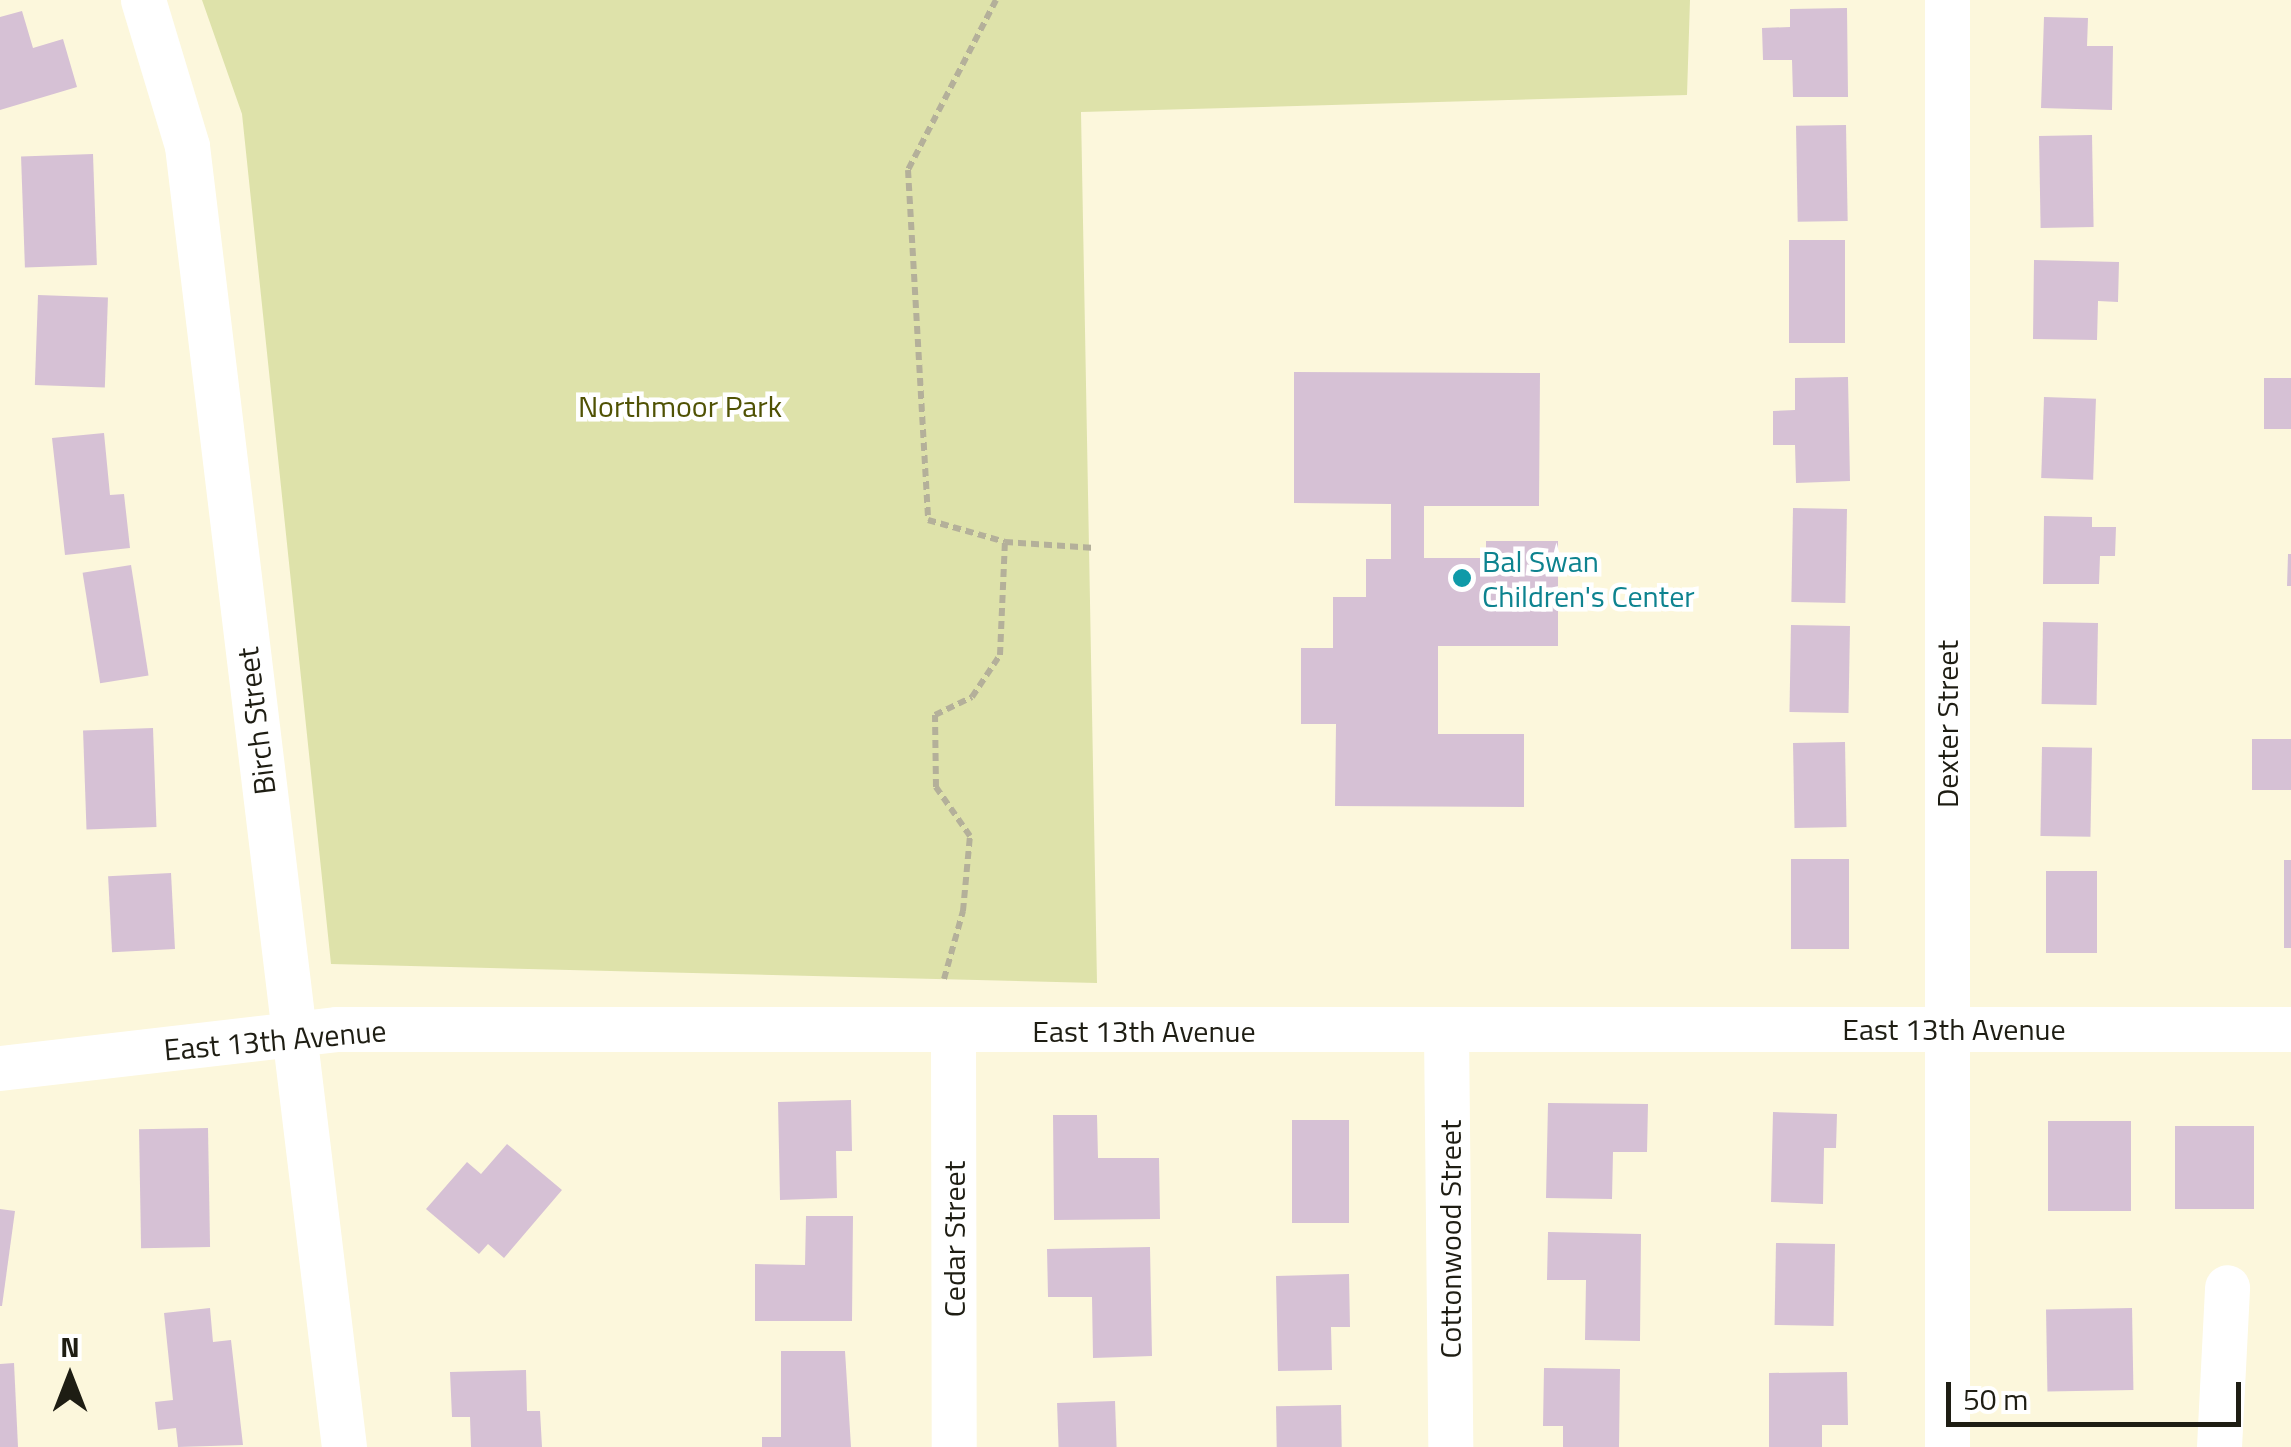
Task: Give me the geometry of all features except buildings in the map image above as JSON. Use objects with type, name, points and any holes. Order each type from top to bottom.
[{"type":"street","name":"Birch Street","points":[[143,0],[187,146],[344,1447]]},
{"type":"street","name":"Dexter Street","points":[[1946,1447],[1948,0]]},
{"type":"street","name":"East 13th Avenue","points":[[0,1068],[294,1033],[2291,1029]]},
{"type":"street","name":"Cottonwood Street","points":[[1446,1030],[1450,1447]]},
{"type":"street","name":"Cedar Street","points":[[954,1032],[954,1447]]},
{"type":"street","points":[[2220,1447],[2227,1288]]},
{"type":"path","points":[[996,0],[908,170],[928,520],[1005,542],[1095,548]]},
{"type":"path","points":[[944,979],[963,910],[970,836],[936,788],[935,715],[972,697],[1000,655],[1005,542]]},
{"type":"green space","name":"Northmoor Park","points":[[202,0],[1690,0],[1687,95],[1081,112],[1097,983],[331,964],[242,114]]},
{"type":"place","name":"Bal Swan Children's Center","points":[[1462,578]]}]
